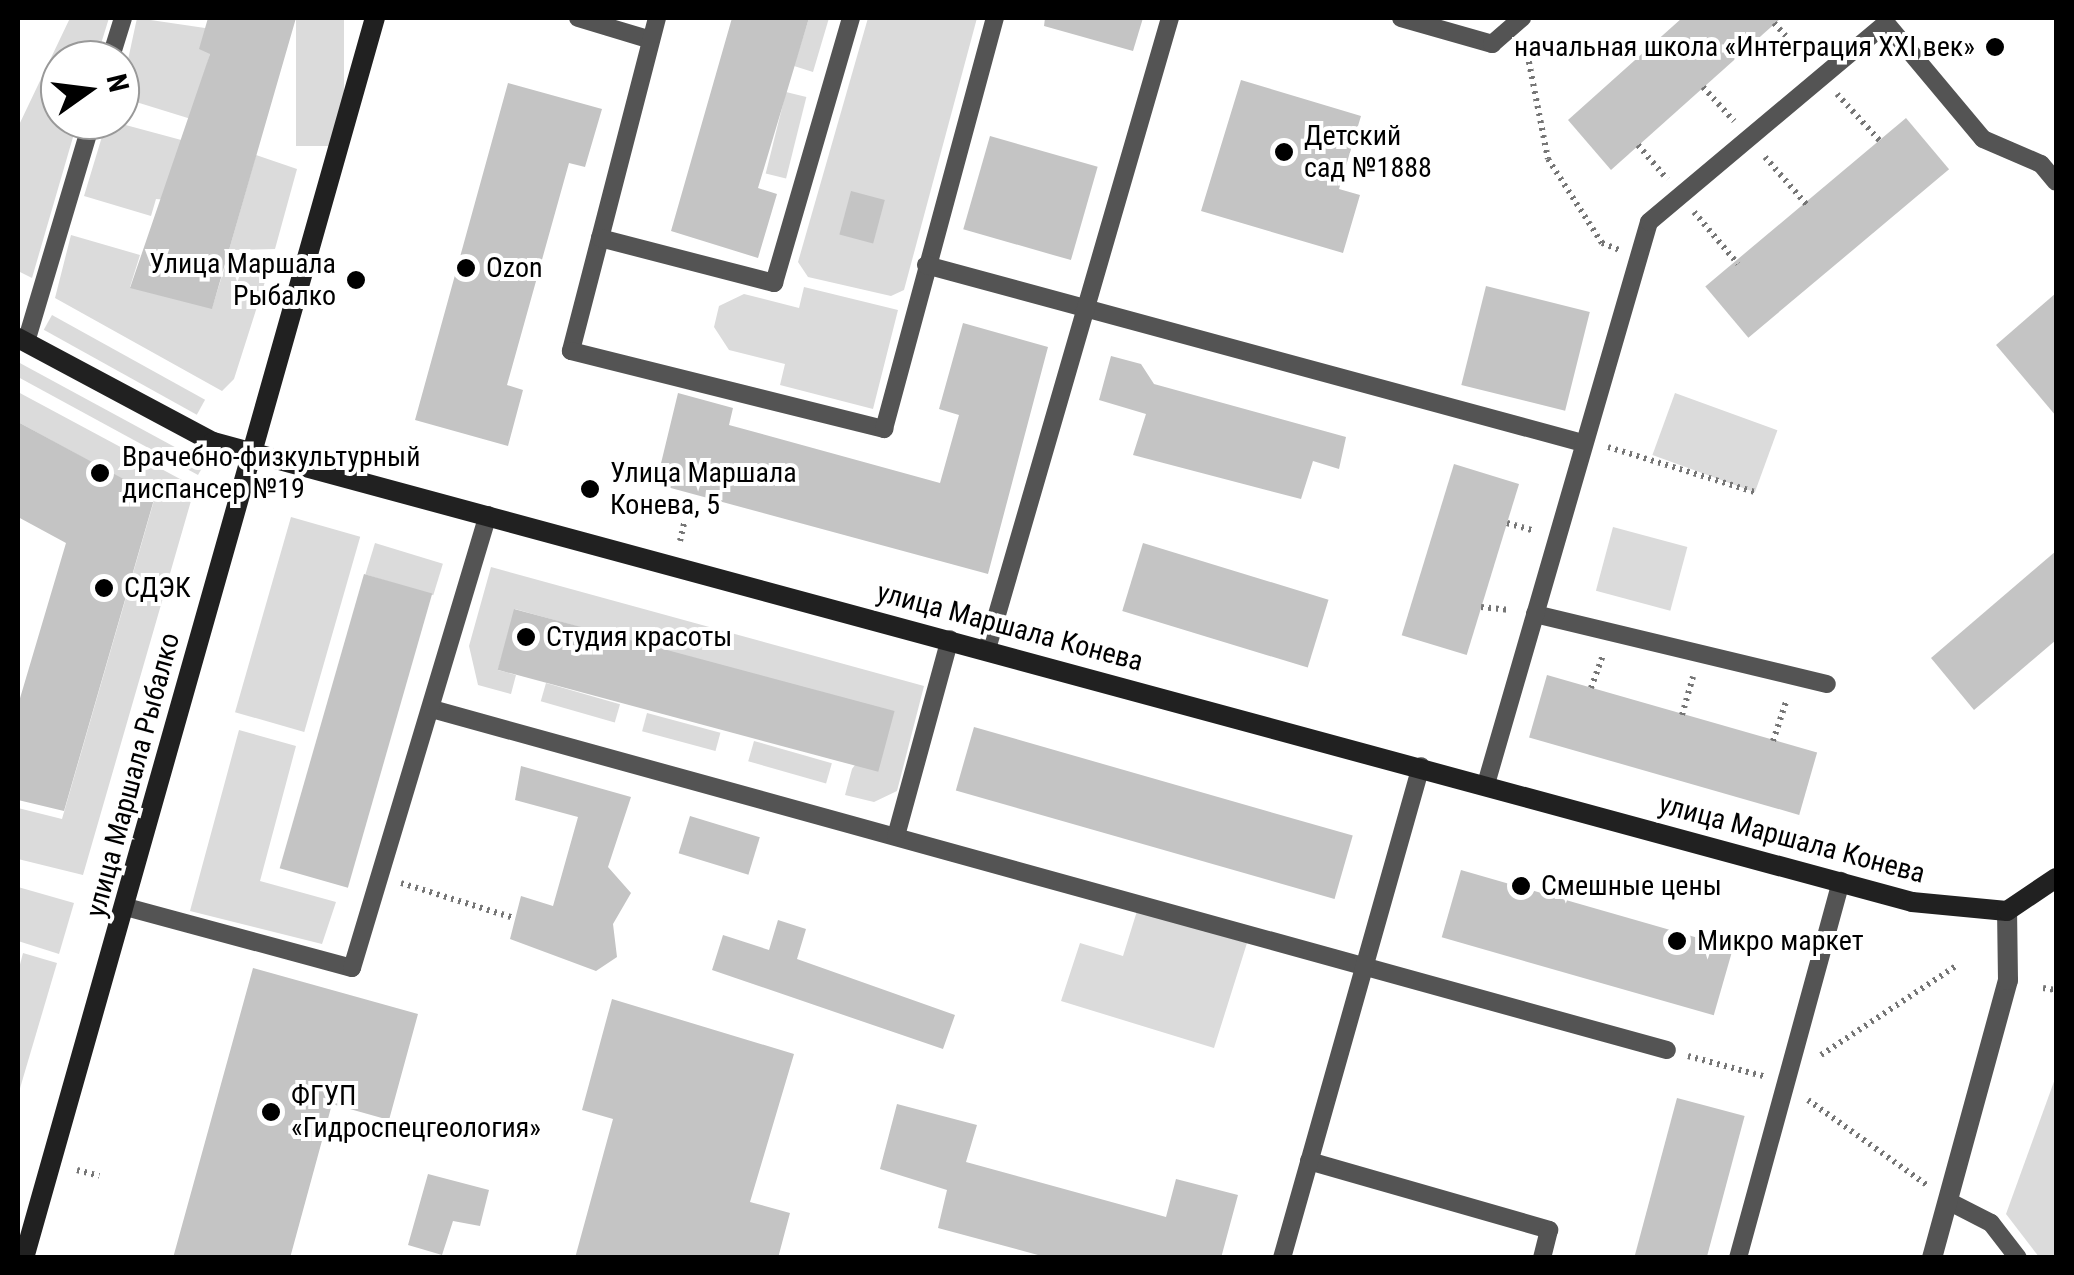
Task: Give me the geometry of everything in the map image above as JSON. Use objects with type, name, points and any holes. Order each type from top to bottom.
[{"type":"street","name":"улица Маршала Рыбалко","points":[[24,1258],[374,18]]},
{"type":"street","name":"улица Маршала Конева","points":[[22,340],[213,442],[1912,902],[2008,911]]},
{"type":"street","points":[[1932,1258],[2008,980],[2008,911],[2056,878]]},
{"type":"lane","points":[[578,18],[651,40]]},
{"type":"lane","points":[[658,18],[570,350],[884,429],[996,18]]},
{"type":"lane","points":[[600,238],[774,283],[851,18]]},
{"type":"lane","points":[[987,649],[1170,18]]},
{"type":"lane","points":[[1401,18],[1492,44],[1521,18]]},
{"type":"lane","points":[[1486,784],[1649,222],[1886,23],[1983,139],[2041,164],[2056,182]]},
{"type":"lane","points":[[22,340],[86,140]]},
{"type":"lane","points":[[926,265],[1583,443]]},
{"type":"lane","points":[[126,907],[352,968],[488,514]]},
{"type":"lane","points":[[1535,614],[1827,684]]},
{"type":"lane","points":[[896,836],[950,639]]},
{"type":"lane","points":[[432,709],[1667,1050]]},
{"type":"lane","points":[[1282,1258],[1421,766]]},
{"type":"lane","points":[[1738,1258],[1782,1081],[1841,881]]},
{"type":"lane","points":[[1310,1161],[1549,1230],[1542,1258]]},
{"type":"lane","points":[[1948,1201],[1990,1223],[2018,1258]]},
{"type":"path","points":[[1521,18],[1548,158],[1602,243],[1638,259]]},
{"type":"path","points":[[1583,443],[1652,455],[1754,492]]},
{"type":"path","points":[[1682,714],[1700,654]]},
{"type":"path","points":[[1773,741],[1795,678]]},
{"type":"path","points":[[380,877],[514,918]]},
{"type":"path","points":[[1782,1081],[1956,966]]},
{"type":"path","points":[[2043,988],[2056,990]]},
{"type":"path","points":[[1667,1050],[1782,1081],[1948,1201]]},
{"type":"shaded area","points":[[70,18],[109,18],[102,40],[60,40]]},
{"type":"shaded area","points":[[137,18],[205,28],[210,54],[191,119],[140,103],[140,40],[132,40]]},
{"type":"shaded area","points":[[296,18],[344,18],[344,146],[296,146]]},
{"type":"shaded area","points":[[809,18],[829,18],[813,72],[794,66]]},
{"type":"shaded area","points":[[868,18],[977,18],[904,290],[891,296],[808,277],[798,262]]},
{"type":"shaded area","points":[[40,81],[40,140],[72,140],[32,278],[18,271],[18,127]]},
{"type":"shaded area","points":[[786,92],[806,97],[786,179],[766,174]]},
{"type":"shaded area","points":[[140,129],[185,141],[168,200],[156,199],[151,216],[84,196],[101,140],[140,140]]},
{"type":"shaded area","points":[[256,155],[297,169],[275,249],[229,250]]},
{"type":"shaded area","points":[[71,235],[140,255],[130,287],[212,308],[226,263],[270,266],[234,379],[222,391],[55,298]]},
{"type":"shaded area","points":[[804,287],[898,310],[873,409],[780,385],[785,364],[729,350],[714,327],[719,306],[744,294],[799,308]]},
{"type":"shaded area","points":[[52,315],[205,400],[197,415],[44,330]]},
{"type":"shaded area","points":[[18,362],[184,452],[202,468],[198,475],[18,377]]},
{"type":"shaded area","points":[[18,392],[195,487],[83,875],[18,859],[18,808],[62,819],[155,497],[18,422]]},
{"type":"shaded area","points":[[1675,393],[1777,430],[1755,492],[1652,455]]},
{"type":"shaded area","points":[[291,517],[360,537],[304,732],[235,712]]},
{"type":"shaded area","points":[[1613,527],[1687,547],[1670,611],[1596,591]]},
{"type":"shaded area","points":[[375,543],[443,564],[433,595],[365,575]]},
{"type":"shaded area","points":[[491,567],[924,686],[897,791],[874,802],[845,795],[852,769],[893,714],[515,609],[498,670],[516,675],[511,694],[478,685],[469,646]]},
{"type":"shaded area","points":[[546,683],[620,704],[615,722],[541,701]]},
{"type":"shaded area","points":[[647,713],[720,733],[715,751],[642,731]]},
{"type":"shaded area","points":[[239,730],[296,746],[260,881],[336,902],[322,944],[190,911]]},
{"type":"shaded area","points":[[754,741],[832,763],[826,784],[748,761]]},
{"type":"shaded area","points":[[18,887],[74,903],[59,954],[18,941]]},
{"type":"shaded area","points":[[1137,911],[1247,943],[1214,1048],[1061,1001],[1080,943],[1123,956]]},
{"type":"shaded area","points":[[23,953],[57,963],[18,1095],[18,972]]},
{"type":"shaded area","points":[[2056,1076],[2056,1257],[2039,1257],[2006,1214]]},
{"type":"building","points":[[208,18],[296,18],[212,309],[130,288],[210,54],[199,49]]},
{"type":"building","points":[[732,18],[809,18],[758,188],[777,194],[758,258],[671,231]]},
{"type":"building","points":[[1045,18],[1143,18],[1133,51],[1044,26]]},
{"type":"building","points":[[1682,18],[1781,18],[1611,170],[1568,120]]},
{"type":"building","name":"Детский сад №1888","points":[[1241,80],[1361,116],[1339,189],[1360,195],[1343,253],[1201,211]]},
{"type":"building","points":[[508,83],[602,109],[585,167],[569,163],[507,385],[523,390],[508,446],[415,420]]},
{"type":"building","points":[[1906,118],[1949,169],[1748,338],[1705,286]]},
{"type":"building","points":[[990,136],[1098,167],[1071,260],[963,229]]},
{"type":"building","points":[[851,191],[885,200],[873,244],[839,234]]},
{"type":"building","points":[[1486,286],[1590,312],[1565,411],[1461,385]]},
{"type":"building","points":[[2056,293],[2056,416],[1996,345]]},
{"type":"building","points":[[963,323],[1048,347],[988,574],[656,484],[678,393],[733,408],[729,425],[940,483],[959,415],[939,409]]},
{"type":"building","points":[[1111,356],[1141,364],[1154,384],[1346,437],[1339,469],[1313,461],[1301,499],[1133,455],[1146,414],[1099,400]]},
{"type":"building","points":[[18,422],[155,496],[64,811],[18,800],[18,705],[66,543],[18,517]]},
{"type":"building","points":[[1454,464],[1519,484],[1467,655],[1402,635]]},
{"type":"building","points":[[1143,543],[1329,600],[1308,668],[1122,611]]},
{"type":"building","points":[[2056,551],[2056,640],[1974,710],[1931,658]]},
{"type":"building","points":[[364,574],[432,594],[348,888],[280,868]]},
{"type":"building","points":[[514,609],[895,711],[878,772],[498,670]]},
{"type":"building","points":[[1547,675],[1817,752],[1799,815],[1529,737]]},
{"type":"building","points":[[974,727],[1353,836],[1335,899],[956,790]]},
{"type":"building","points":[[521,766],[631,797],[608,867],[631,893],[613,924],[617,957],[596,971],[510,939],[521,896],[553,906],[578,817],[515,800]]},
{"type":"building","points":[[690,816],[760,837],[748,875],[679,853]]},
{"type":"building","points":[[1461,870],[1733,948],[1714,1015],[1442,937]]},
{"type":"building","points":[[778,920],[806,929],[797,959],[955,1015],[943,1049],[712,970],[723,935],[769,950]]},
{"type":"building","name":"ФГУП «Гидроспецгеология»","points":[[253,968],[418,1014],[389,1120],[332,1104],[290,1258],[173,1258]]},
{"type":"building","points":[[612,999],[794,1054],[750,1202],[790,1213],[778,1258],[575,1258],[613,1119],[582,1110]]},
{"type":"building","points":[[1677,1098],[1745,1116],[1707,1258],[1634,1257]]},
{"type":"building","points":[[897,1104],[977,1125],[966,1162],[1166,1217],[1176,1179],[1238,1195],[1221,1258],[1049,1258],[938,1228],[947,1190],[880,1169]]},
{"type":"building","points":[[428,1174],[489,1190],[480,1226],[453,1221],[442,1255],[408,1245]]},
{"type":"place","name":"начальная школа «Интеграция XXI век»","points":[[1995,47]]},
{"type":"place","name":"Детский сад №1888","points":[[1284,152]]},
{"type":"place","name":"Ozon","points":[[466,268]]},
{"type":"place","name":"Улица Маршала Рыбалко","points":[[356,280]]},
{"type":"place","name":"Врачебно-физкультурный диспансер №19","points":[[100,473]]},
{"type":"place","name":"Улица Маршала Конева, 5","points":[[590,489]]},
{"type":"place","name":"СДЭК","points":[[104,588]]},
{"type":"place","name":"Студия красоты","points":[[526,637]]},
{"type":"place","name":"Смешные цены","points":[[1521,886]]},
{"type":"place","name":"Микро маркет","points":[[1677,941]]},
{"type":"place","name":"ФГУП «Гидроспецгеология»","points":[[271,1112]]}]
